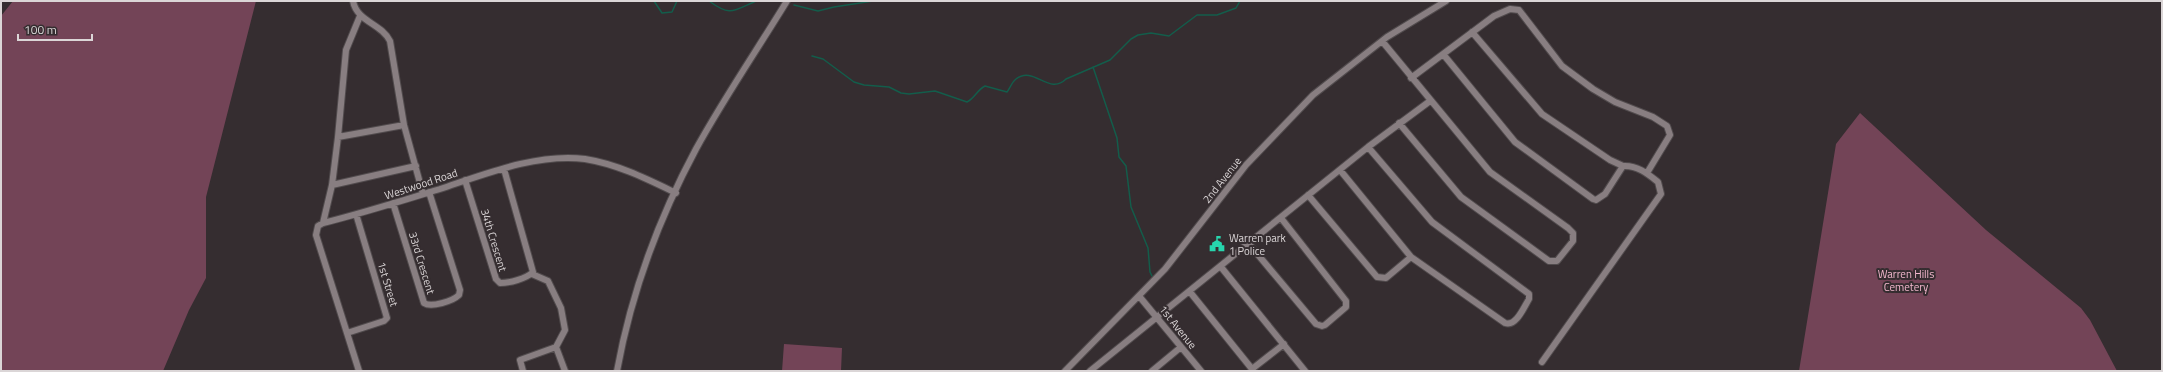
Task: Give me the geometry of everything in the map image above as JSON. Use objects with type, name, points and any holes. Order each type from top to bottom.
[{"type":"street","points":[[353,1],[360,16],[346,50],[332,185],[323,223],[316,229],[316,235],[359,371]]},
{"type":"street","points":[[617,371],[634,297],[649,256],[676,193],[709,126],[787,1]]},
{"type":"street","name":"2nd Avenue","points":[[1064,371],[1174,259],[1246,165],[1271,137],[1319,90],[1382,41],[1446,1]]},
{"type":"street","points":[[1411,78],[1494,16],[1510,9],[1519,10],[1562,66],[1576,77],[1615,102],[1653,116],[1667,126],[1670,135],[1647,173]]},
{"type":"street","name":"33rd Crescent","points":[[360,16],[383,31],[390,41],[404,125],[416,166],[460,290],[459,295],[455,299],[431,305],[424,302],[393,204]]},
{"type":"street","points":[[1472,32],[1542,114],[1610,160],[1623,166],[1635,167],[1647,173],[1658,182],[1661,194],[1542,362]]},
{"type":"street","points":[[1382,41],[1490,172],[1573,233],[1573,241],[1557,261],[1549,261],[1461,197],[1399,123]]},
{"type":"street","points":[[1443,54],[1515,142],[1593,199],[1596,200],[1605,194],[1623,166]]},
{"type":"street","points":[[1090,371],[1158,318],[1368,147],[1430,101]]},
{"type":"street","points":[[338,138],[404,125]]},
{"type":"street","points":[[1340,170],[1411,257],[1505,323],[1514,322],[1529,299],[1529,294],[1432,222],[1368,147]]},
{"type":"street","name":"Westwood Road","points":[[323,223],[393,204],[465,180],[504,169],[550,160],[584,159],[609,164],[676,193]]},
{"type":"street","points":[[332,185],[416,166]]},
{"type":"street","points":[[504,169],[532,274],[548,281],[561,308],[565,330],[556,347],[520,360],[523,371]]},
{"type":"street","name":"34th Crescent","points":[[465,180],[497,282],[506,283],[532,274]]},
{"type":"street","points":[[1308,195],[1377,277],[1386,278],[1411,257]]},
{"type":"street","name":"1st Street","points":[[347,333],[384,321],[387,318],[356,214]]},
{"type":"street","points":[[1249,244],[1316,324],[1322,326],[1325,325],[1343,312],[1346,308],[1346,301],[1281,218]]},
{"type":"street","points":[[1221,267],[1305,371]]},
{"type":"street","points":[[1190,292],[1252,369],[1284,344]]},
{"type":"street","name":"1st Avenue","points":[[1139,296],[1201,371]]},
{"type":"street","points":[[556,347],[565,371]]},
{"type":"street","points":[[1152,371],[1181,347]]},
{"type":"green space","points":[[13,1],[256,1],[206,197],[206,278],[189,310],[163,371],[1,371],[1,16]]},
{"type":"green space","name":"Warren Hills Cemetery","points":[[1860,113],[1986,230],[2081,308],[2090,320],[2117,371],[1799,371],[1836,144]]},
{"type":"green space","points":[[784,344],[842,348],[841,371],[782,371]]},
{"type":"waterway","points":[[654,1],[662,13],[672,12],[677,1]]},
{"type":"waterway","points":[[709,1],[727,11],[737,10],[756,1]]},
{"type":"waterway","points":[[794,5],[818,11],[873,1]]},
{"type":"waterway","points":[[812,56],[823,59],[854,82],[864,85],[889,87],[901,93],[909,94],[935,91],[967,102],[985,86],[1007,92],[1012,83],[1016,79],[1023,76],[1029,75],[1047,83],[1060,83],[1110,60],[1131,39],[1138,35],[1151,33],[1169,36],[1197,15],[1217,15],[1236,8],[1240,1]]},
{"type":"waterway","points":[[1093,67],[1117,138],[1119,157],[1126,166],[1131,207],[1148,248],[1150,272],[1152,276]]},
{"type":"place","name":"Warren park 1 Police","points":[[1217,244]]}]
